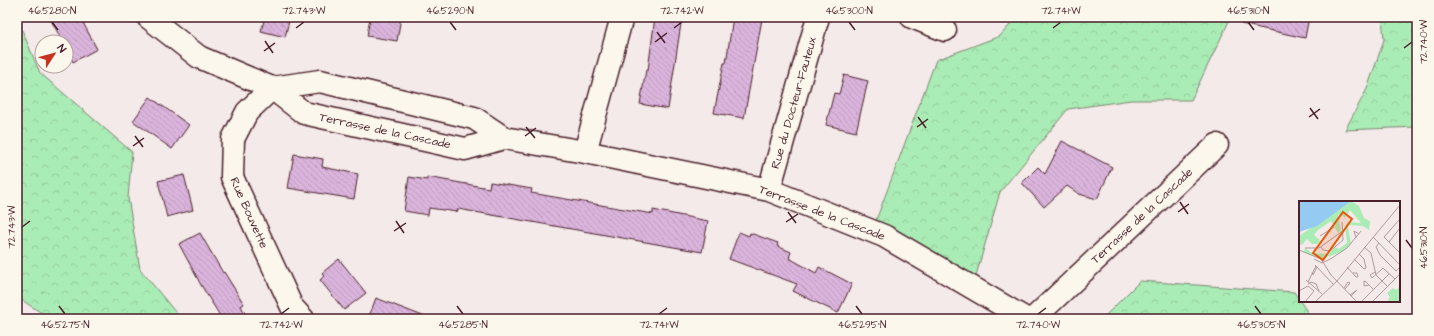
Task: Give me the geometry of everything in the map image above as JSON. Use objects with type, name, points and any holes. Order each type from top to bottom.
[{"type":"street","name":"Terrasse de la Cascade","points":[[148,17],[198,57],[272,88],[304,113],[465,149],[504,138]]},
{"type":"street","points":[[586,152],[622,17]]},
{"type":"street","name":"Rue du Docteur-Fauteux","points":[[769,190],[818,17]]},
{"type":"street","points":[[912,17],[945,30]]},
{"type":"street","name":"Terrasse de la Cascade","points":[[272,88],[320,81],[474,118],[504,138],[586,152],[769,190],[884,236],[1026,319]]},
{"type":"street","name":"Rue Bouvette","points":[[272,88],[247,112],[233,139],[232,177],[292,307],[303,319]]},
{"type":"street","name":"Terrasse de la Cascade","points":[[1033,319],[1217,145]]},
{"type":"green space","points":[[1017,17],[1231,17],[1191,100],[1131,100],[1068,109],[1000,192],[975,279],[872,231],[936,60],[1000,36]]},
{"type":"green space","points":[[1382,17],[1417,17],[1417,127],[1345,130],[1367,89],[1384,40]]},
{"type":"green space","points":[[17,18],[34,59],[34,74],[41,74],[132,152],[128,198],[140,269],[181,319],[51,319],[17,297]]},
{"type":"green space","points":[[1140,281],[1294,292],[1299,302],[1301,302],[1312,319],[1102,319]]},
{"type":"building","points":[[49,17],[80,17],[97,49],[74,61],[74,34],[59,34]]},
{"type":"building","points":[[265,17],[290,17],[285,37],[261,31]]},
{"type":"building","points":[[370,17],[401,17],[397,41],[367,36]]},
{"type":"building","points":[[655,17],[682,17],[668,109],[640,104],[646,70],[648,70]]},
{"type":"building","points":[[733,17],[762,19],[744,118],[714,113],[724,63],[726,63]]},
{"type":"building","points":[[1242,17],[1309,17],[1305,38],[1241,24]]},
{"type":"building","points":[[844,75],[868,81],[856,132],[826,125],[834,93],[839,94]]},
{"type":"building","points":[[150,97],[189,125],[172,149],[133,121]]},
{"type":"building","points":[[1062,141],[1112,167],[1097,199],[1079,194],[1067,186],[1044,207],[1022,183],[1038,167],[1045,174]]},
{"type":"building","points":[[294,154],[323,159],[322,167],[358,174],[354,199],[288,188]]},
{"type":"building","points":[[184,175],[193,210],[167,217],[158,181]]},
{"type":"building","points":[[409,177],[427,180],[427,177],[489,188],[490,182],[532,189],[531,193],[653,214],[653,210],[708,221],[702,252],[458,209],[457,212],[429,208],[428,215],[404,211]]},
{"type":"building","points":[[739,232],[749,236],[750,233],[778,243],[777,246],[791,252],[789,258],[816,273],[819,267],[852,284],[838,313],[793,291],[797,284],[729,259]]},
{"type":"building","points":[[200,233],[223,273],[224,272],[244,304],[241,306],[248,319],[222,319],[201,285],[179,244]]},
{"type":"building","points":[[339,259],[366,293],[344,310],[320,280],[324,276],[322,273]]},
{"type":"building","points":[[376,298],[428,318],[368,319]]}]
